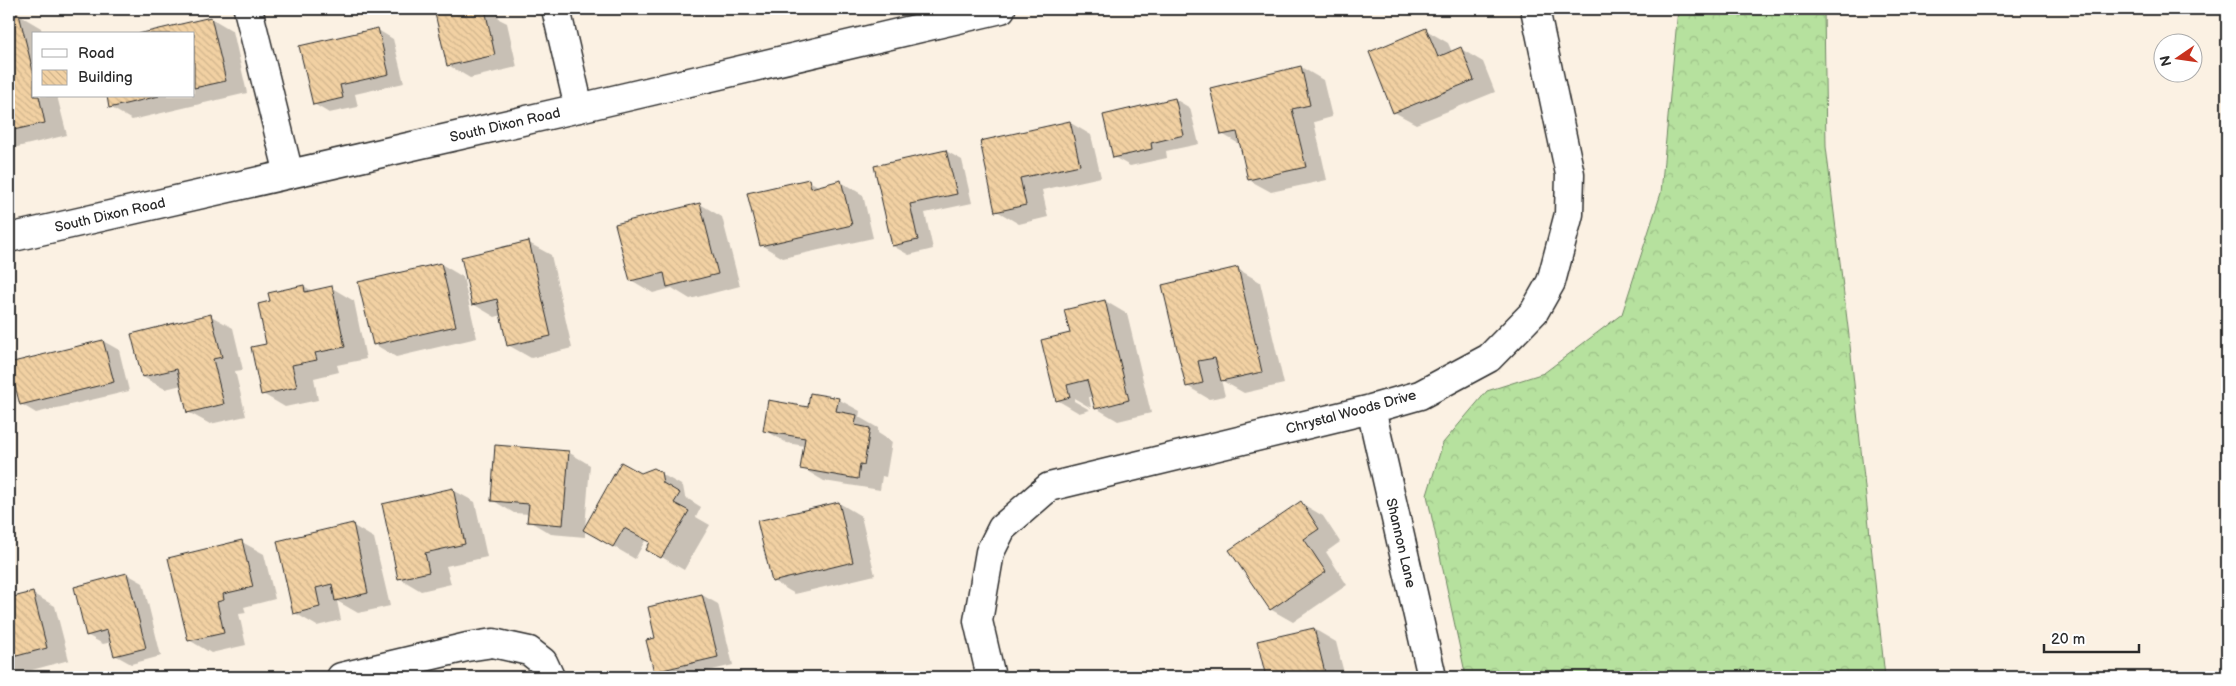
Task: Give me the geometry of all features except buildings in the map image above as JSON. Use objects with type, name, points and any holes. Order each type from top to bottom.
[{"type":"street","points":[[248,9],[289,174]]},
{"type":"street","points":[[556,9],[579,108]]},
{"type":"street","name":"South Dixon Road","points":[[9,238],[579,108],[1001,9]]},
{"type":"street","name":"Chrystal Woods Drive","points":[[991,677],[978,621],[990,552],[1002,528],[1049,487],[1371,409],[1420,394],[1489,358],[1534,312],[1551,282],[1569,214],[1570,174],[1535,9]]},
{"type":"street","name":"Shannon Lane","points":[[1371,409],[1432,677]]},
{"type":"street","points":[[341,677],[493,644],[526,650],[543,662],[550,677]]},
{"type":"green space","points":[[1678,9],[1824,9],[1826,147],[1849,336],[1885,677],[1466,677],[1427,495],[1443,443],[1487,391],[1544,373],[1622,314],[1661,193]]}]
